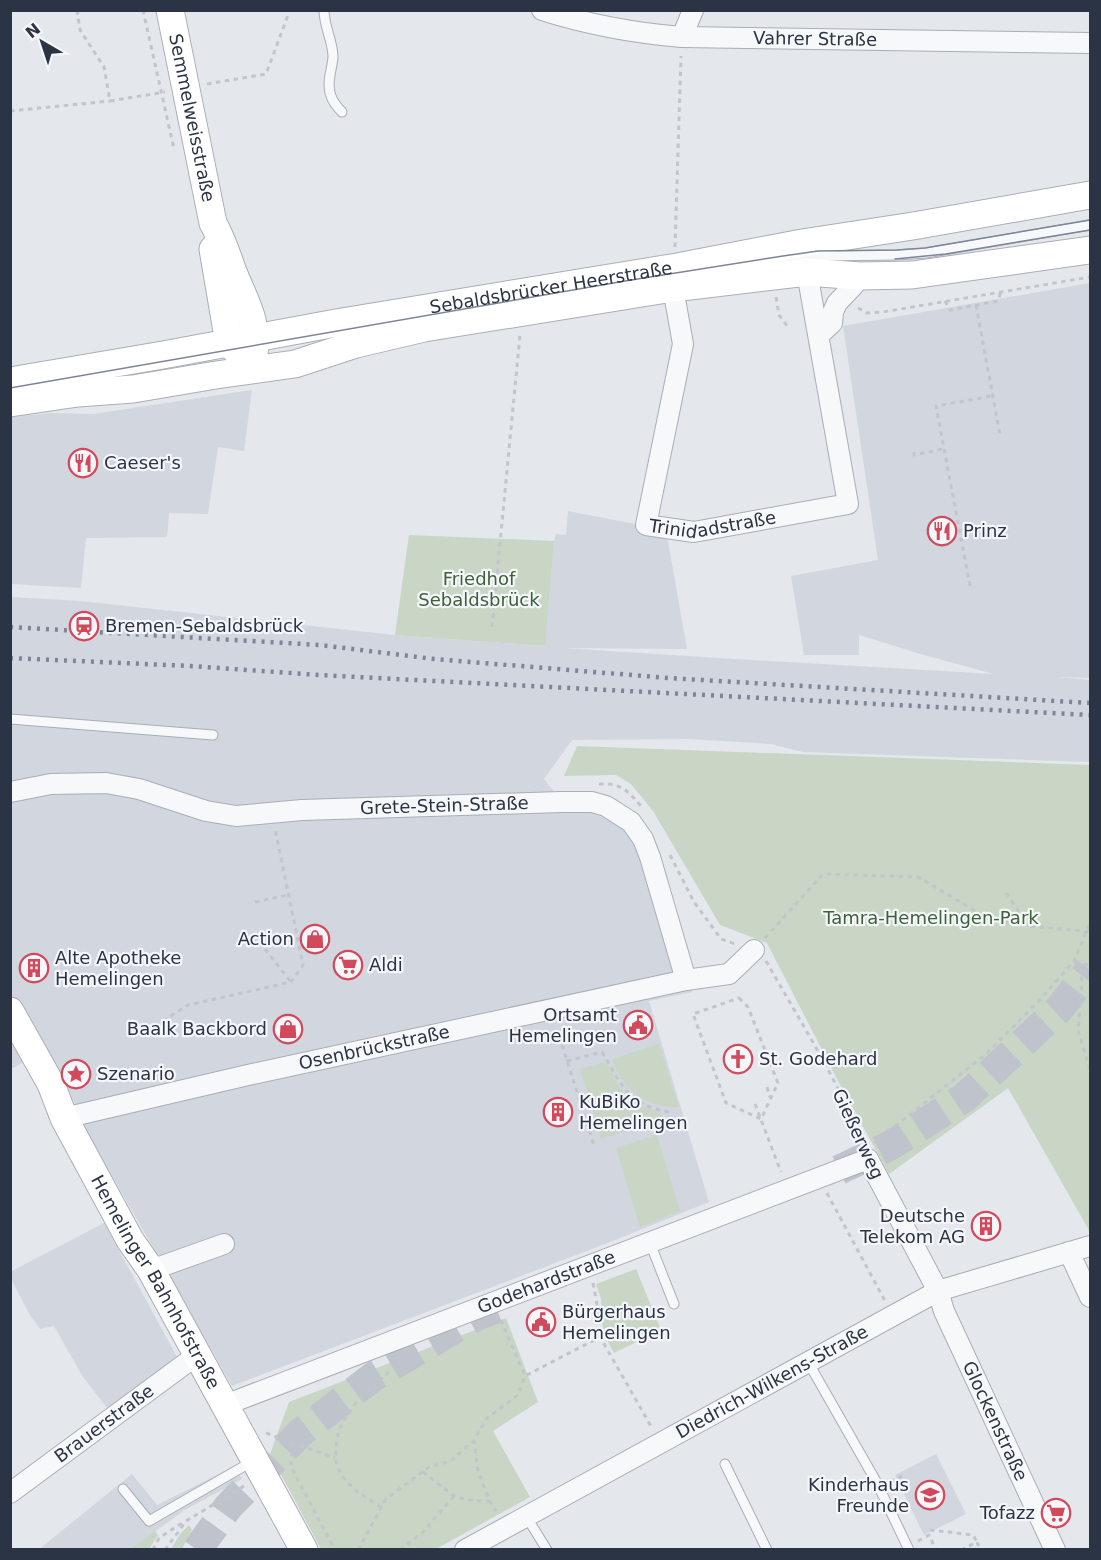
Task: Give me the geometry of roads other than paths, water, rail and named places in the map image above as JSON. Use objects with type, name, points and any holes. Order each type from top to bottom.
[{"type":"main road","name":"Semmelweisstraße","points":[[170,10],[213,223],[212,240],[246,351]]},
{"type":"main road","name":"Sebaldsbrücker Heerstraße","points":[[10,381],[246,351],[336,323],[804,258],[913,226],[1090,195]]},
{"type":"main road","name":"Semmelweisstraße","points":[[213,223],[249,308],[246,351]]},
{"type":"main road","name":"Sebaldsbrücker Heerstraße","points":[[804,258],[912,275],[1090,250]]},
{"type":"main road","name":"Sebaldsbrücker Heerstraße","points":[[246,351],[295,364],[356,344],[424,328],[522,312],[682,276]]},
{"type":"main road","points":[[249,308],[270,314],[320,314],[336,323]]},
{"type":"main road","name":"Sebaldsbrücker Heerstraße","points":[[10,403],[78,393],[133,389],[216,375],[246,351]]},
{"type":"main road","name":"Hemelinger Bahnhofstraße","points":[[10,1011],[51,1084],[64,1118],[130,1239],[151,1270],[304,1550]]},
{"type":"street","name":"Vahrer Straße","points":[[542,10],[593,25],[682,37],[1090,43]]},
{"type":"street","points":[[682,37],[693,10]]},
{"type":"street","name":"Trinidadstraße","points":[[682,276],[683,344],[646,525],[694,532],[848,504],[804,258]]},
{"type":"street","points":[[819,335],[832,323],[837,303],[854,285],[854,265]]},
{"type":"street","name":"Grete-Stein-Straße","points":[[10,792],[51,784],[105,783],[139,789],[206,811],[236,816],[302,810],[592,802],[606,806],[631,822],[643,840],[686,980]]},
{"type":"street","points":[[686,980],[729,974],[754,950]]},
{"type":"street","name":"Osenbrückstraße","points":[[64,1118],[248,1075],[686,980]]},
{"type":"street","name":"Godehardstraße","points":[[225,1405],[868,1159]]},
{"type":"street","name":"Gießerweg","points":[[868,1159],[938,1291]]},
{"type":"street","points":[[151,1270],[224,1244]]},
{"type":"street","name":"Diedrich-Wilkens-Straße","points":[[465,1550],[660,1443],[705,1425],[808,1362],[938,1291],[1090,1246]]},
{"type":"street","points":[[1069,1252],[1090,1297]]},
{"type":"street","name":"Glockenstraße","points":[[938,1291],[944,1311],[1055,1550]]},
{"type":"street","name":"Brauerstraße","points":[[10,1493],[197,1355]]},
{"type":"lane","points":[[324,10],[324,20],[330,36],[333,57],[329,84],[331,96],[342,112]]},
{"type":"lane","points":[[854,265],[896,255],[926,253],[1090,225]]},
{"type":"lane","points":[[756,265],[804,258]]},
{"type":"lane","points":[[580,293],[682,276]]},
{"type":"lane","points":[[396,325],[569,295]]},
{"type":"lane","points":[[10,719],[213,735]]},
{"type":"lane","points":[[650,1243],[674,1304]]},
{"type":"lane","points":[[808,1362],[877,1483],[909,1550]]},
{"type":"lane","points":[[123,1489],[149,1521],[253,1457]]},
{"type":"lane","points":[[725,1464],[767,1550]]},
{"type":"lane","points":[[526,1516],[547,1550]]},
{"type":"tunnel","points":[[839,1170],[893,1144],[965,1097],[1059,1009],[1090,970]]},
{"type":"tunnel","points":[[197,1550],[228,1507],[300,1433],[373,1377],[476,1316],[497,1308]]},
{"type":"tram line","points":[[10,388],[625,281],[783,256],[818,251],[925,248],[1090,220]]},
{"type":"tram line","points":[[895,259],[946,254],[1090,230]]},
{"type":"railway","points":[[10,627],[320,645],[434,659],[668,678],[1090,703]]},
{"type":"railway","points":[[10,658],[1090,715]]},
{"type":"place","name":"Caeser's","points":[[83,463]]},
{"type":"place","name":"Prinz","points":[[942,531]]},
{"type":"place","name":"Bremen-Sebaldsbrück","points":[[84,626]]},
{"type":"place","name":"Action","points":[[315,939]]},
{"type":"place","name":"Aldi","points":[[348,965]]},
{"type":"place","name":"Alte Apotheke Hemelingen","points":[[34,968]]},
{"type":"place","name":"Ortsamt Hemelingen","points":[[638,1025]]},
{"type":"place","name":"Baalk Backbord","points":[[288,1029]]},
{"type":"place","name":"St. Godehard","points":[[738,1059]]},
{"type":"place","name":"Szenario","points":[[76,1074]]},
{"type":"place","name":"KuBiKo Hemelingen","points":[[558,1112]]},
{"type":"place","name":"Deutsche Telekom AG","points":[[986,1226]]},
{"type":"place","name":"Bürgerhaus Hemelingen","points":[[541,1322]]},
{"type":"place","name":"Kinderhaus Freunde","points":[[930,1495]]},
{"type":"place","name":"Tofazz","points":[[1056,1513]]},
{"type":"park label","name":"Friedhof Sebaldsbrück","points":[[479,589]]},
{"type":"park label","name":"Tamra-Hemelingen-Park","points":[[931,918]]}]
